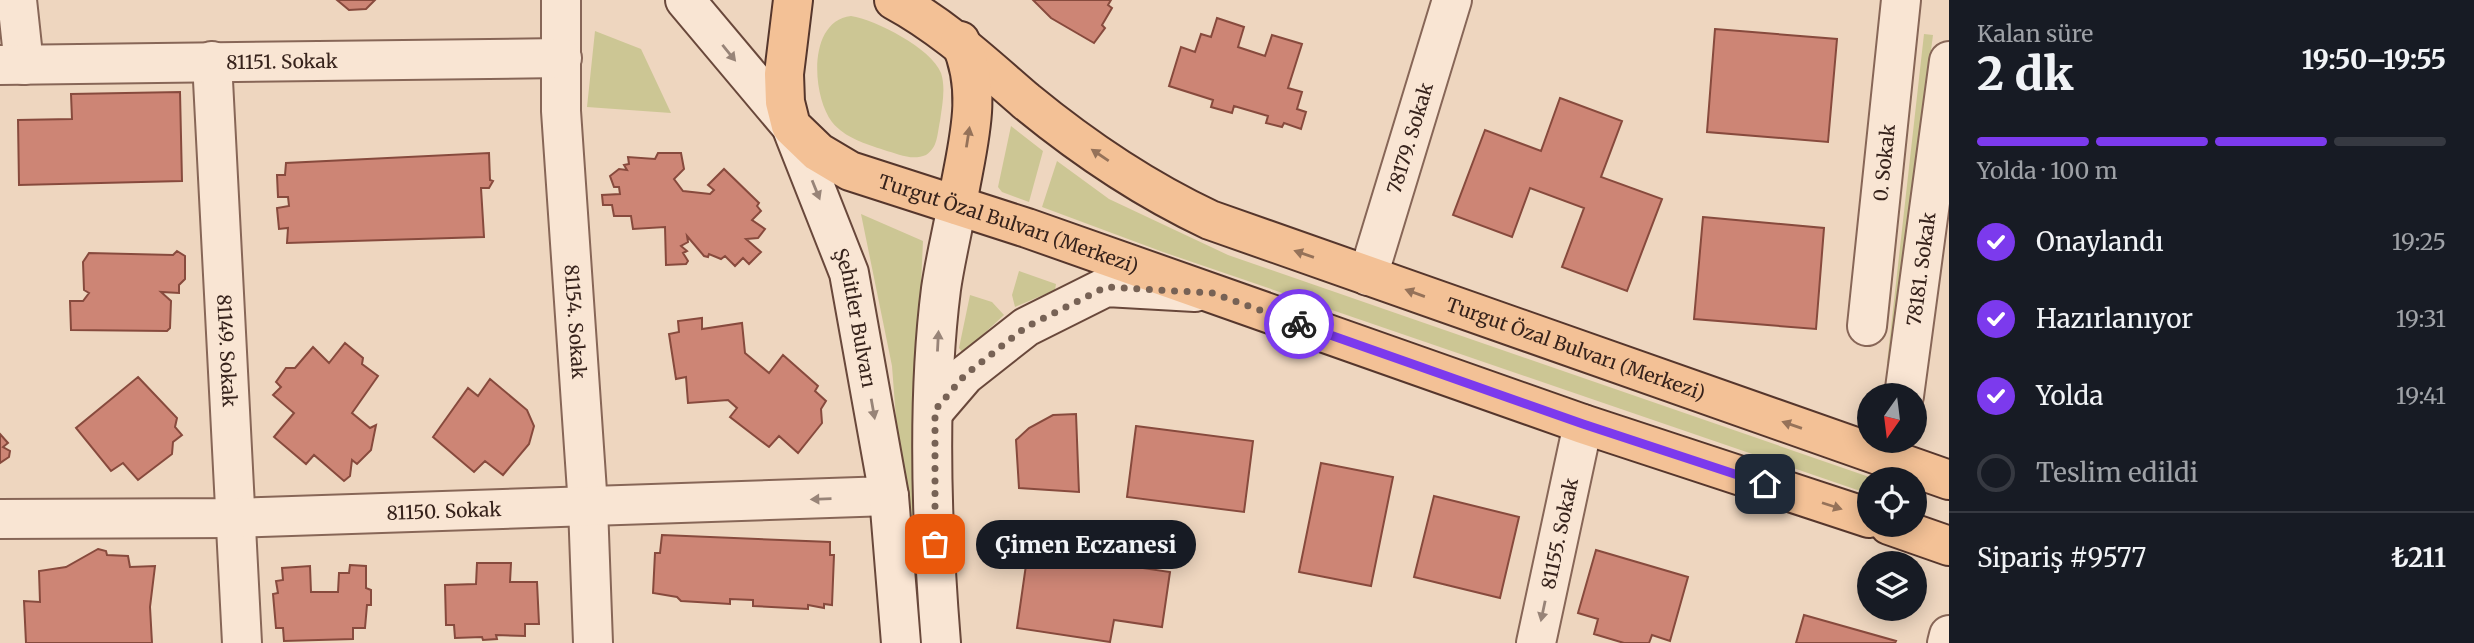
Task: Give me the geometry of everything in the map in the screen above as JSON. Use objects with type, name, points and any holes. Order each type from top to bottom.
[{"type":"main road","name":"Şehitler Bulvarı","points":[[791,126],[785,102],[784,75],[793,0]]},
{"type":"main road","name":"Turgut Özal Bulvarı (Merkezi)","points":[[894,0],[961,43],[1069,134],[1168,201],[1210,220],[1368,276],[1857,437]]},
{"type":"main road","points":[[937,0],[961,43],[972,71],[975,97],[957,205]]},
{"type":"main road","name":"Turgut Özal Bulvarı (Merkezi)","points":[[791,126],[818,152],[850,171],[1212,293],[1583,424],[1857,515]]},
{"type":"main road","name":"Turgut Özal Bulvarı (Merkezi)","points":[[1901,453],[1949,480]]},
{"type":"main road","points":[[1923,537],[1949,546]]},
{"type":"street","points":[[12,65],[17,0]]},
{"type":"street","name":"81154. Sokak","points":[[561,0],[561,111],[588,506],[593,643]]},
{"type":"street","name":"Turgut Özal Bulvarı (Merkezi)","points":[[685,0],[791,126]]},
{"type":"street","name":"78179. Sokak","points":[[1368,276],[1452,0]]},
{"type":"street","name":"0. Sokak","points":[[1867,326],[1901,0]]},
{"type":"street","name":"81151. Sokak","points":[[12,65],[562,58]]},
{"type":"street","name":"81149. Sokak","points":[[212,61],[242,643]]},
{"type":"street","name":"78181. Sokak","points":[[1906,383],[1944,135],[1949,61]]},
{"type":"street","name":"Şehitler Bulvarı","points":[[791,126],[849,273],[889,496],[901,643]]},
{"type":"street","points":[[941,643],[935,571],[935,410],[941,295],[957,205]]},
{"type":"street","points":[[935,410],[965,375],[1026,327],[1106,287],[1212,293]]},
{"type":"street","name":"81155. Sokak","points":[[1536,643],[1583,424]]},
{"type":"street","name":"81150. Sokak","points":[[0,519],[235,518],[889,496]]},
{"type":"street","points":[[1947,643],[1949,635]]},
{"type":"shaded area","points":[[851,16],[888,29],[915,45],[941,73],[943,97],[937,136],[933,148],[926,155],[905,156],[856,140],[837,128],[825,110],[818,78],[820,45],[827,31],[837,21]]},
{"type":"shaded area","points":[[595,31],[641,49],[671,113],[587,107]]},
{"type":"shaded area","points":[[1924,34],[1933,35],[1890,364],[1887,363]]},
{"type":"shaded area","points":[[1011,126],[1043,151],[1029,202],[1002,192],[998,187]]},
{"type":"shaded area","points":[[1057,161],[1109,199],[1228,255],[1857,473],[1857,490],[1163,252],[1042,207]]},
{"type":"shaded area","points":[[861,214],[923,241],[917,372],[924,643],[913,643],[892,366]]},
{"type":"shaded area","points":[[1019,271],[1056,284],[1055,290],[1015,307],[1012,295]]},
{"type":"shaded area","points":[[970,295],[992,302],[1004,315],[963,353],[959,348]]},
{"type":"building","points":[[337,0],[375,0],[366,9],[349,10]]},
{"type":"building","points":[[1033,0],[1111,0],[1108,5],[1112,8],[1102,25],[1105,28],[1094,43],[1051,18]]},
{"type":"building","points":[[1217,18],[1244,27],[1238,47],[1265,56],[1272,35],[1302,44],[1288,88],[1302,92],[1297,109],[1306,112],[1301,129],[1284,123],[1282,127],[1266,123],[1268,116],[1234,106],[1232,113],[1211,107],[1213,100],[1169,86],[1181,47],[1195,52],[1201,34],[1211,37]]},
{"type":"building","points":[[1715,29],[1837,39],[1828,142],[1707,132]]},
{"type":"building","points":[[180,92],[182,181],[19,185],[18,120],[72,119],[71,94]]},
{"type":"building","points":[[1560,98],[1622,121],[1601,177],[1662,199],[1627,291],[1562,267],[1584,208],[1530,188],[1512,237],[1453,215],[1485,130],[1541,151]]},
{"type":"building","points":[[489,153],[490,180],[493,181],[489,188],[481,188],[484,237],[287,243],[288,228],[279,229],[277,208],[289,206],[288,197],[278,197],[277,175],[285,175],[286,163]]},
{"type":"building","points":[[658,153],[681,153],[684,169],[674,179],[683,191],[710,194],[714,190],[708,185],[724,169],[759,203],[757,206],[761,211],[752,220],[765,229],[758,238],[746,239],[761,252],[749,264],[743,258],[735,266],[725,256],[721,259],[709,254],[708,257],[704,256],[687,236],[688,242],[681,246],[687,251],[683,253],[688,261],[686,264],[666,265],[665,227],[633,229],[631,216],[614,216],[612,205],[603,205],[602,195],[620,194],[619,187],[614,187],[610,176],[619,169],[627,170],[624,165],[629,164],[628,157],[655,159]]},
{"type":"building","points":[[1703,217],[1824,228],[1816,329],[1694,319]]},
{"type":"building","points":[[177,251],[185,256],[185,279],[179,285],[179,293],[161,292],[171,301],[170,328],[167,331],[71,330],[70,301],[83,301],[89,293],[84,290],[83,262],[89,253],[173,255]]},
{"type":"building","points":[[702,318],[702,329],[742,323],[745,353],[769,373],[783,355],[818,386],[815,391],[826,401],[821,409],[822,423],[798,453],[779,436],[769,447],[730,417],[737,408],[728,400],[688,403],[686,377],[676,379],[669,334],[679,332],[678,321]]},
{"type":"building","points":[[345,343],[363,358],[362,364],[378,376],[352,413],[370,428],[376,425],[371,450],[357,464],[352,460],[350,476],[344,481],[314,455],[306,464],[274,437],[294,413],[273,395],[281,387],[276,382],[286,368],[295,368],[313,347],[329,363]]},
{"type":"building","points":[[138,377],[177,418],[175,427],[182,435],[173,442],[172,454],[138,480],[123,463],[111,471],[76,428]]},
{"type":"building","points":[[490,379],[527,410],[534,426],[529,444],[503,475],[485,461],[474,472],[433,437],[468,388],[478,396]]},
{"type":"building","points":[[1076,414],[1079,492],[1019,488],[1016,440],[1029,428],[1053,415]]},
{"type":"building","points":[[1136,426],[1253,441],[1244,512],[1127,497]]},
{"type":"building","points":[[0,434],[8,443],[3,447],[10,451],[9,457],[0,463]]},
{"type":"building","points":[[1321,463],[1393,477],[1371,586],[1299,572]]},
{"type":"building","points":[[1434,496],[1519,517],[1500,598],[1414,577]]},
{"type":"building","points":[[662,535],[830,542],[830,555],[834,555],[832,605],[824,604],[824,608],[808,605],[808,609],[753,606],[753,600],[730,599],[730,604],[681,601],[677,597],[653,593],[655,553],[660,553]]},
{"type":"building","points":[[98,549],[106,551],[107,555],[128,556],[130,567],[155,566],[150,607],[152,643],[26,643],[24,601],[40,602],[39,571],[66,567]]},
{"type":"building","points":[[1596,550],[1688,577],[1670,641],[1652,635],[1649,643],[1624,643],[1594,634],[1598,619],[1578,613]]},
{"type":"building","points":[[1028,551],[1170,572],[1162,627],[1114,620],[1110,642],[1017,628]]},
{"type":"building","points":[[477,563],[511,563],[510,582],[537,582],[539,624],[525,624],[525,636],[496,635],[497,639],[483,640],[482,637],[455,638],[454,625],[446,625],[445,585],[476,584]]},
{"type":"building","points":[[350,565],[366,566],[366,588],[371,590],[371,605],[367,605],[365,628],[353,628],[353,639],[284,641],[283,628],[276,628],[273,594],[278,593],[276,581],[283,580],[282,568],[310,566],[311,592],[338,592],[339,573],[349,573]]},
{"type":"building","points":[[1804,615],[1896,641],[1796,643]]},
{"type":"way so far","points":[[935,544],[935,410],[965,375],[1026,327],[1106,287],[1212,293],[1299,324]]},
{"type":"place","name":"Çimen Eczanesi","points":[[935,544]]},
{"type":"route","points":[[1299,324],[1583,424],[1765,484]]}]
